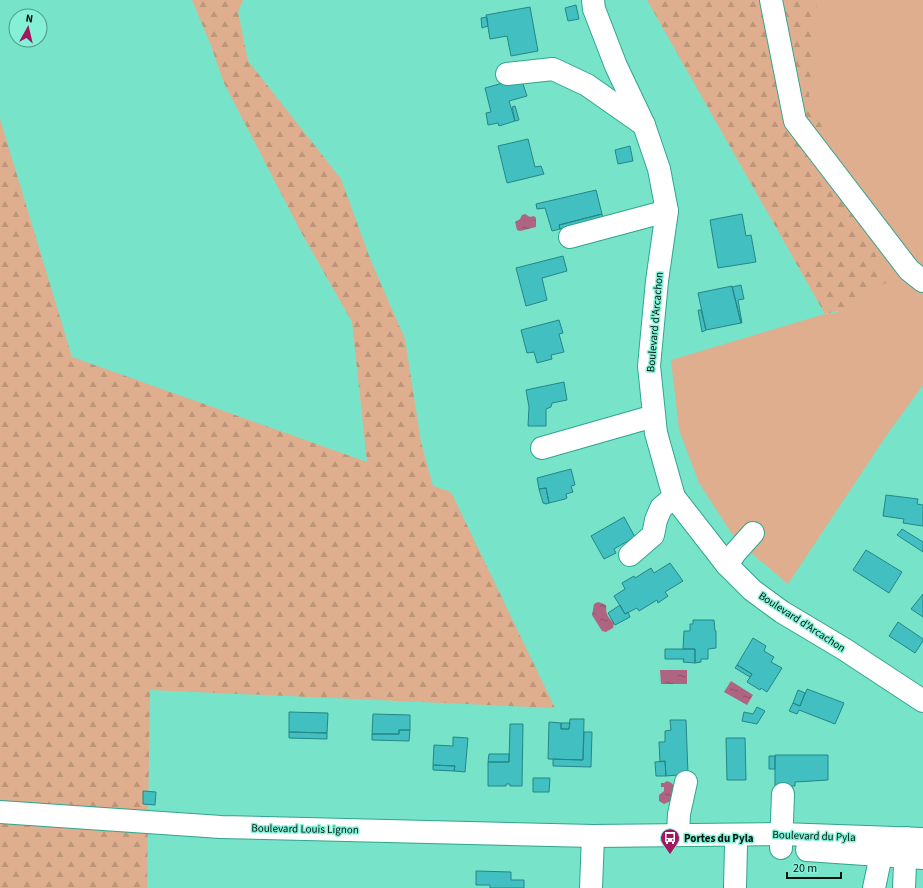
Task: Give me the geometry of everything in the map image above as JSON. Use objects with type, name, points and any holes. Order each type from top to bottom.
[{"type":"main road","name":"Boulevard d'Arcachon","points":[[593,0],[594,9],[616,66],[644,125],[659,169],[666,211],[657,281],[649,366],[656,433],[674,497],[727,565],[752,590],[782,612],[844,649],[923,701]]},
{"type":"main road","points":[[770,0],[795,121],[909,270],[923,281]]},
{"type":"main road","points":[[507,74],[553,69],[586,85],[644,125]]},
{"type":"main road","points":[[570,237],[666,211]]},
{"type":"main road","points":[[542,448],[654,416]]},
{"type":"main road","points":[[630,555],[653,535],[656,520],[661,508],[674,497]]},
{"type":"main road","points":[[727,565],[735,553],[754,533]]},
{"type":"main road","points":[[678,835],[679,814],[686,782]]},
{"type":"main road","points":[[781,841],[783,794]]},
{"type":"main road","name":"Boulevard Louis Lignon","points":[[0,812],[221,827],[602,836]]},
{"type":"main road","name":"Boulevard du Pyla","points":[[602,836],[678,835],[914,848]]},
{"type":"main road","points":[[592,888],[602,836]]},
{"type":"main road","name":"Boulevard du Pyla","points":[[602,836],[736,844],[781,841],[881,855],[914,848]]},
{"type":"main road","points":[[735,888],[736,844]]},
{"type":"main road","points":[[904,888],[914,848]]},
{"type":"main road","points":[[874,888],[881,855]]},
{"type":"green space","points":[[192,0],[243,0],[238,12],[248,61],[341,179],[371,261],[405,339],[421,442],[433,486],[451,492],[555,708],[150,690],[147,888],[0,888],[0,119],[72,357],[367,462],[352,322],[300,230],[224,83],[210,43]]},
{"type":"green space","points":[[647,0],[817,0],[809,96],[887,282],[851,307],[825,314]]},
{"type":"green space","points":[[718,0],[923,0],[923,385],[886,436],[788,584],[736,540],[699,483],[679,430],[671,360],[825,314],[839,312],[800,226]]},
{"type":"water","points":[[525,214],[536,218],[536,227],[520,231],[517,230],[515,222]]},
{"type":"water","points":[[598,602],[606,605],[606,611],[614,623],[613,628],[606,632],[602,631],[592,615],[594,604]]},
{"type":"water","points":[[660,670],[687,670],[687,684],[661,684]]},
{"type":"water","points":[[731,681],[753,695],[747,705],[724,692]]},
{"type":"water","points":[[667,781],[673,784],[674,792],[671,801],[664,804],[659,801],[659,795],[664,791],[664,787],[661,787],[661,783]]},
{"type":"building","points":[[576,5],[579,19],[568,21],[565,8]]},
{"type":"building","points":[[530,7],[538,51],[511,56],[507,36],[490,39],[486,15]]},
{"type":"building","points":[[487,17],[488,26],[482,28],[481,18]]},
{"type":"building","points":[[521,78],[527,96],[509,101],[515,121],[499,126],[498,123],[488,125],[486,113],[491,112],[485,88]]},
{"type":"building","points":[[515,106],[519,120],[515,121],[512,107]]},
{"type":"building","points":[[528,139],[535,167],[541,166],[544,174],[507,183],[498,146]]},
{"type":"building","points":[[630,146],[633,161],[618,164],[615,150]]},
{"type":"building","points":[[596,190],[602,214],[559,225],[560,229],[552,231],[545,208],[537,209],[536,204]]},
{"type":"building","points":[[602,214],[603,219],[560,229],[559,225]]},
{"type":"building","points":[[742,214],[746,236],[751,235],[756,262],[718,268],[710,220]]},
{"type":"building","points":[[563,256],[567,271],[542,278],[547,300],[526,306],[516,268]]},
{"type":"building","points":[[741,285],[744,299],[738,300],[742,323],[732,287]]},
{"type":"building","points":[[732,286],[741,323],[706,330],[698,293]]},
{"type":"building","points":[[698,310],[701,310],[706,330],[702,332]]},
{"type":"building","points":[[559,320],[563,333],[559,334],[564,352],[551,355],[552,359],[537,363],[534,352],[527,353],[521,330]]},
{"type":"building","points":[[564,382],[567,400],[552,403],[551,407],[546,409],[546,426],[528,426],[529,407],[526,390]]},
{"type":"building","points":[[571,469],[575,485],[571,486],[573,492],[566,494],[567,498],[565,499],[549,503],[546,488],[539,489],[537,478]]},
{"type":"building","points":[[546,488],[549,503],[546,504],[543,503],[539,489]]},
{"type":"building","points":[[886,495],[918,499],[917,504],[923,505],[923,526],[903,523],[904,519],[883,516]]},
{"type":"building","points":[[624,517],[635,537],[614,549],[616,553],[604,559],[591,536]]},
{"type":"building","points":[[902,529],[923,542],[923,552],[897,535]]},
{"type":"building","points":[[866,550],[902,572],[889,593],[853,570]]},
{"type":"building","points":[[670,563],[683,581],[665,592],[668,596],[658,603],[657,600],[639,611],[637,608],[625,614],[614,596],[625,589],[622,583],[634,576],[635,578],[651,568],[654,573]]},
{"type":"building","points":[[923,594],[923,617],[911,609]]},
{"type":"building","points":[[620,605],[625,614],[628,612],[630,617],[615,625],[608,613]]},
{"type":"building","points":[[693,620],[714,620],[716,631],[716,648],[708,649],[708,659],[701,659],[701,662],[695,663],[695,649],[683,649],[684,631],[690,631],[690,624],[693,624]]},
{"type":"building","points":[[898,622],[923,639],[915,653],[889,636]]},
{"type":"building","points":[[753,638],[766,646],[764,651],[774,657],[771,662],[782,668],[767,692],[761,688],[760,690],[747,682],[752,674],[737,665]]},
{"type":"building","points":[[665,649],[695,649],[695,663],[683,662],[684,659],[665,659]]},
{"type":"building","points":[[737,665],[752,674],[750,677],[735,668]]},
{"type":"building","points":[[807,689],[844,703],[835,724],[799,710],[797,714],[789,711],[793,703],[800,706]]},
{"type":"building","points":[[798,690],[805,693],[800,706],[793,703]]},
{"type":"building","points":[[757,707],[765,711],[757,724],[742,721],[744,712],[753,714]]},
{"type":"building","points":[[289,712],[328,713],[327,733],[289,732]]},
{"type":"building","points":[[373,714],[410,715],[410,730],[399,730],[399,734],[372,734]]},
{"type":"building","points":[[570,719],[584,719],[583,760],[548,759],[549,722],[561,723],[561,729],[569,729]]},
{"type":"building","points":[[670,720],[686,720],[688,774],[666,776],[665,761],[660,762],[659,742],[665,742],[665,731],[671,730]]},
{"type":"building","points":[[561,723],[570,723],[569,729],[561,729]]},
{"type":"building","points":[[510,724],[523,724],[522,786],[510,786],[510,784],[506,784],[506,786],[488,786],[488,762],[509,762]]},
{"type":"building","points":[[399,730],[410,730],[409,741],[372,740],[372,734],[399,734]]},
{"type":"building","points":[[289,732],[327,733],[327,739],[289,738]]},
{"type":"building","points":[[584,732],[592,732],[591,767],[553,766],[553,759],[583,760]]},
{"type":"building","points":[[453,737],[468,738],[465,772],[454,771],[455,766],[433,765],[434,745],[453,746]]},
{"type":"building","points":[[726,738],[745,738],[746,780],[727,780]]},
{"type":"building","points":[[489,754],[509,754],[509,762],[488,762]]},
{"type":"building","points":[[775,755],[828,755],[828,780],[795,782],[795,786],[775,786]]},
{"type":"building","points":[[769,756],[775,756],[775,769],[769,769]]},
{"type":"building","points":[[665,761],[666,776],[656,776],[655,762]]},
{"type":"building","points":[[433,765],[455,766],[454,771],[433,770]]},
{"type":"building","points":[[533,778],[550,778],[549,792],[533,792]]},
{"type":"building","points":[[143,791],[156,792],[155,805],[143,804]]},
{"type":"building","points":[[476,871],[511,872],[511,880],[524,880],[524,888],[490,888],[490,885],[476,885]]},
{"type":"place","name":"Portes du Pyla","points":[[670,855]]}]
